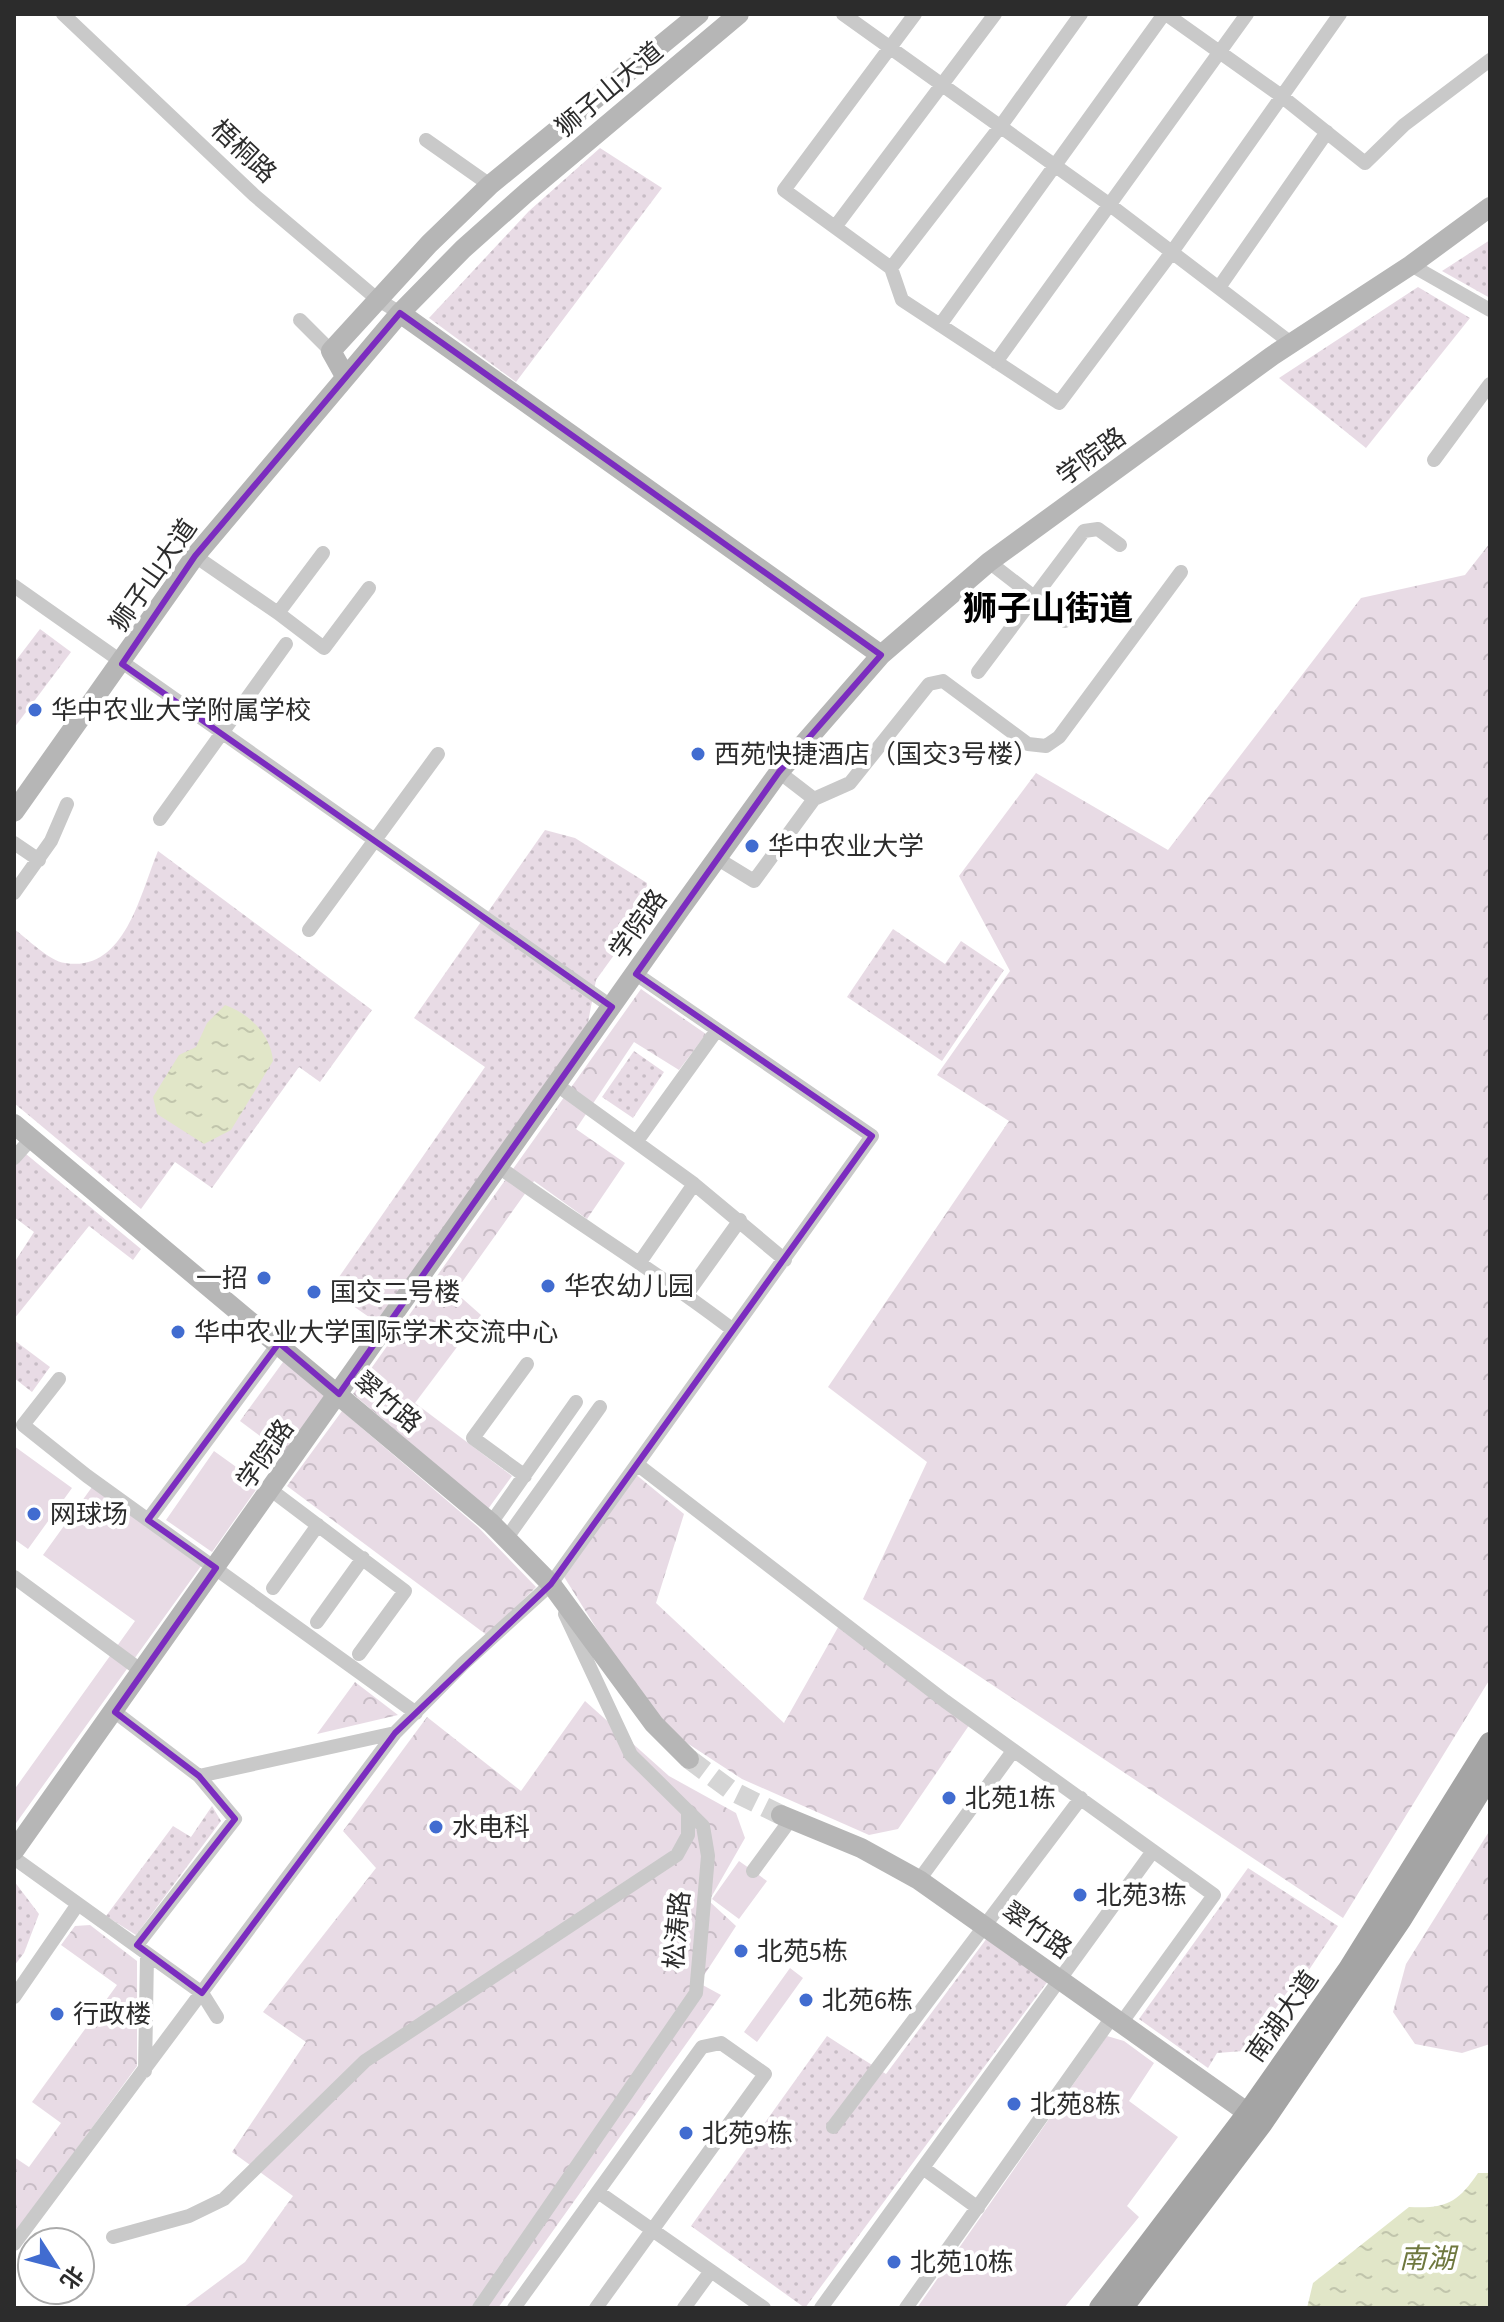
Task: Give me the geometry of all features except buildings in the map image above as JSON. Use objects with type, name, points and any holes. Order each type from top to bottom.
[{"type":"main road","name":"南湖大道","points":[[1100,2308],[1248,2113],[1349,1969],[1490,1743]]},
{"type":"main road","name":"南湖大道","points":[[1122,2308],[1271,2111],[1401,1919],[1490,1775]]},
{"type":"street","name":"梧桐路","points":[[63,14],[254,195],[377,299],[400,313]]},
{"type":"street","name":"狮子山大道","points":[[331,351],[377,299],[490,185],[699,14]]},
{"type":"street","name":"狮子山大道","points":[[17,800],[122,664],[195,556],[400,313],[463,249],[526,193],[739,14]]},
{"type":"street","points":[[843,14],[1110,205],[1291,343]]},
{"type":"street","points":[[915,14],[784,190],[891,268],[902,300],[1059,403],[1172,252],[1340,14]]},
{"type":"street","points":[[835,227],[995,14]]},
{"type":"street","points":[[891,268],[1000,127],[1081,14]]},
{"type":"street","points":[[940,325],[1165,14],[1280,95],[1365,163],[1404,125],[1490,60]]},
{"type":"street","points":[[996,362],[1247,14]]},
{"type":"street","points":[[1220,286],[1327,132]]},
{"type":"street","points":[[426,140],[490,185]]},
{"type":"street","name":"学院路","points":[[14,1851],[779,772],[881,655],[989,562],[1291,343],[1411,265],[1490,207]]},
{"type":"street","points":[[1411,265],[1490,310]]},
{"type":"street","points":[[400,313],[881,655]]},
{"type":"street","points":[[300,320],[331,351],[345,376]]},
{"type":"street","points":[[1434,460],[1490,384]]},
{"type":"street","points":[[978,672],[1084,531],[1098,529],[1120,545]]},
{"type":"street","points":[[278,613],[323,553]]},
{"type":"street","points":[[195,556],[324,648],[369,588]]},
{"type":"street","points":[[989,562],[1065,621]]},
{"type":"street","points":[[718,859],[754,881],[814,799],[850,783],[929,684],[943,681],[1028,744],[1046,746],[1059,737],[1181,572]]},
{"type":"street","points":[[14,586],[612,1007]]},
{"type":"street","points":[[160,819],[286,644]]},
{"type":"street","points":[[309,930],[438,754]]},
{"type":"street","points":[[779,772],[814,799]]},
{"type":"street","points":[[14,893],[39,860],[67,804]]},
{"type":"street","points":[[14,843],[39,860]]},
{"type":"street","points":[[14,2244],[395,1733],[463,1664],[551,1584],[872,1136],[636,974]]},
{"type":"street","points":[[637,1141],[717,1030]]},
{"type":"street","points":[[557,1085],[694,1184],[785,1260]]},
{"type":"street","name":"翠竹路","points":[[14,1124],[491,1523],[551,1584],[654,1724],[689,1759]]},
{"type":"street","points":[[14,1158],[31,1139]]},
{"type":"street","points":[[499,1167],[578,1224],[687,1294],[733,1330]]},
{"type":"street","points":[[640,1262],[694,1184]]},
{"type":"street","points":[[687,1294],[740,1220]]},
{"type":"street","points":[[148,1520],[279,1343]]},
{"type":"street","points":[[525,1476],[473,1438],[527,1364]]},
{"type":"street","points":[[59,1379],[23,1425],[148,1520],[416,1713]]},
{"type":"street","points":[[491,1523],[576,1402]]},
{"type":"street","points":[[506,1539],[600,1407]]},
{"type":"street","points":[[638,1465],[1013,1751],[1214,1895],[1118,2019],[906,2308]]},
{"type":"street","points":[[271,1490],[405,1591],[359,1654]]},
{"type":"street","points":[[273,1588],[318,1525]]},
{"type":"street","points":[[317,1622],[363,1558]]},
{"type":"street","points":[[14,1577],[143,1672]]},
{"type":"street","name":"松涛路","points":[[479,2308],[696,1993],[708,1856],[703,1826],[631,1755],[551,1584]]},
{"type":"street","points":[[115,1712],[199,1776],[235,1819],[142,1950],[145,2071]]},
{"type":"street","points":[[199,1776],[395,1733]]},
{"type":"street","points":[[919,1880],[1013,1751]]},
{"type":"street","points":[[833,2127],[1081,1798]]},
{"type":"street","points":[[113,2237],[189,2216],[224,2199],[365,2061],[677,1855],[688,1835],[688,1811]]},
{"type":"street","points":[[753,1871],[786,1817]]},
{"type":"street","name":"翠竹路","points":[[786,1817],[861,1848],[919,1880],[1248,2113]]},
{"type":"street","points":[[821,2308],[1153,1851]]},
{"type":"street","points":[[14,1858],[202,1993],[217,2017]]},
{"type":"street","points":[[14,1997],[78,1904]]},
{"type":"street","points":[[514,2308],[702,2047],[721,2043],[765,2074],[596,2308]]},
{"type":"street","points":[[923,2168],[978,2208]]},
{"type":"street","points":[[598,2192],[764,2308]]},
{"type":"street","points":[[684,2308],[711,2271]]},
{"type":"highlighted area","points":[[400,313],[881,655],[779,772],[636,974],[872,1136],[551,1584],[395,1733],[202,1993],[137,1945],[235,1819],[199,1776],[115,1712],[216,1568],[148,1520],[279,1343],[339,1394],[612,1007],[122,664],[195,556]]},
{"type":"green space","points":[[600,148],[662,188],[516,382],[429,318],[529,211]]},
{"type":"green space","points":[[1490,240],[1490,298],[1442,271]]},
{"type":"green space","points":[[1418,287],[1470,318],[1366,448],[1279,378]]},
{"type":"green space","points":[[1490,543],[1490,1679],[1343,1918],[863,1599],[927,1462],[828,1387],[1009,1121],[937,1075],[1010,971],[959,876],[1036,773],[1168,850],[1361,598],[1465,575]]},
{"type":"green space","points":[[40,629],[71,652],[14,728],[14,663]]},
{"type":"green space","points":[[545,830],[575,838],[647,883],[648,908],[596,980],[586,1033],[382,1326],[330,1290],[485,1067],[414,1018]]},
{"type":"green space","points":[[158,851],[372,1010],[320,1082],[299,1067],[212,1188],[175,1162],[141,1209],[14,1103],[14,929],[46,954],[65,963],[85,963],[102,956],[127,927]]},
{"type":"green space","points":[[893,929],[945,964],[961,941],[1004,970],[942,1061],[847,997]]},
{"type":"green space","points":[[641,989],[706,1034],[679,1070],[634,1042],[576,1129],[625,1163],[587,1219],[534,1181],[455,1292],[481,1315],[415,1403],[512,1476],[488,1509],[353,1394]]},
{"type":"green space","points":[[634,1051],[664,1072],[633,1118],[602,1097]]},
{"type":"green space","points":[[26,1154],[141,1249],[133,1260],[89,1226],[14,1319],[14,1263],[34,1232],[14,1217],[14,1166]]},
{"type":"green space","points":[[14,1340],[50,1367],[32,1392],[14,1378]]},
{"type":"green space","points":[[286,1358],[330,1396],[287,1456],[240,1421]]},
{"type":"green space","points":[[342,1411],[478,1527],[536,1587],[488,1636],[287,1486]]},
{"type":"green space","name":"网球场","points":[[14,1446],[72,1488],[28,1549],[14,1539]]},
{"type":"green space","points":[[214,1451],[260,1484],[212,1552],[166,1520]]},
{"type":"green space","points":[[634,1473],[684,1514],[656,1603],[784,1723],[841,1622],[972,1721],[898,1829],[869,1835],[742,1779],[670,1732],[630,1682],[561,1572]]},
{"type":"green space","points":[[92,1487],[201,1566],[14,1826],[14,1790],[135,1621],[43,1555]]},
{"type":"green space","points":[[355,1682],[398,1715],[317,1734]]},
{"type":"green space","points":[[585,1701],[669,1776],[736,1813],[745,1838],[709,1901],[736,1926],[699,1983],[721,1995],[498,2308],[183,2308],[245,2262],[293,2196],[232,2152],[306,2042],[263,2012],[376,1868],[343,1831],[427,1717],[521,1791]]},
{"type":"green space","points":[[212,1806],[221,1821],[136,1935],[106,1916],[173,1826],[191,1837]]},
{"type":"green space","points":[[1490,1830],[1490,2044],[1462,2053],[1415,2044],[1393,2012],[1406,1964]]},
{"type":"green space","points":[[739,1861],[767,1881],[739,1919],[712,1899]]},
{"type":"green space","points":[[1248,1868],[1338,1926],[1256,2050],[1217,2053],[1208,2068],[1139,2019]]},
{"type":"green space","points":[[14,1881],[39,1914],[24,1953],[14,1966]]},
{"type":"green space","points":[[90,1925],[137,1961],[137,2066],[21,2226],[16,2226],[14,2235],[14,2157],[29,2167],[61,2123],[32,2102],[117,1985],[61,1945],[75,1926]]},
{"type":"green space","points":[[990,1934],[1051,1977],[805,2308],[691,2226],[827,2036],[886,2074]]},
{"type":"green space","points":[[790,1968],[803,1978],[757,2042],[744,2032]]},
{"type":"green space","points":[[1107,2036],[1124,2041],[1154,2063],[1129,2101],[1178,2137],[1127,2206],[1139,2217],[1064,2308],[917,2308]]},
{"type":"water","points":[[225,1005],[242,1013],[257,1026],[268,1042],[273,1061],[231,1130],[204,1144],[157,1114],[153,1097],[179,1055],[196,1047],[207,1023]]},
{"type":"water","name":"南湖","points":[[1478,2173],[1490,2173],[1490,2308],[1307,2308],[1313,2283],[1409,2207],[1432,2207],[1450,2202],[1464,2191]]},
{"type":"tunnel","points":[[689,1759],[732,1791],[781,1815]]},
{"type":"place","name":"华中农业大学附属学校","points":[[35,710]]},
{"type":"place","name":"西苑快捷酒店（国交3号楼）","points":[[698,754]]},
{"type":"place","name":"华中农业大学","points":[[752,846]]},
{"type":"place","name":"一招","points":[[264,1278]]},
{"type":"place","name":"华农幼儿园","points":[[548,1286]]},
{"type":"place","name":"国交二号楼","points":[[314,1292]]},
{"type":"place","name":"华中农业大学国际学术交流中心","points":[[178,1332]]},
{"type":"place","name":"网球场","points":[[34,1514]]},
{"type":"place","name":"北苑1栋","points":[[949,1798]]},
{"type":"place","name":"水电科","points":[[436,1827]]},
{"type":"place","name":"北苑3栋","points":[[1080,1895]]},
{"type":"place","name":"北苑5栋","points":[[741,1951]]},
{"type":"place","name":"北苑6栋","points":[[806,2000]]},
{"type":"place","name":"行政楼","points":[[57,2014]]},
{"type":"place","name":"北苑8栋","points":[[1014,2104]]},
{"type":"place","name":"北苑9栋","points":[[686,2133]]},
{"type":"place","name":"北苑10栋","points":[[894,2262]]},
{"type":"district","name":"狮子山街道","points":[[1048,608]]}]
